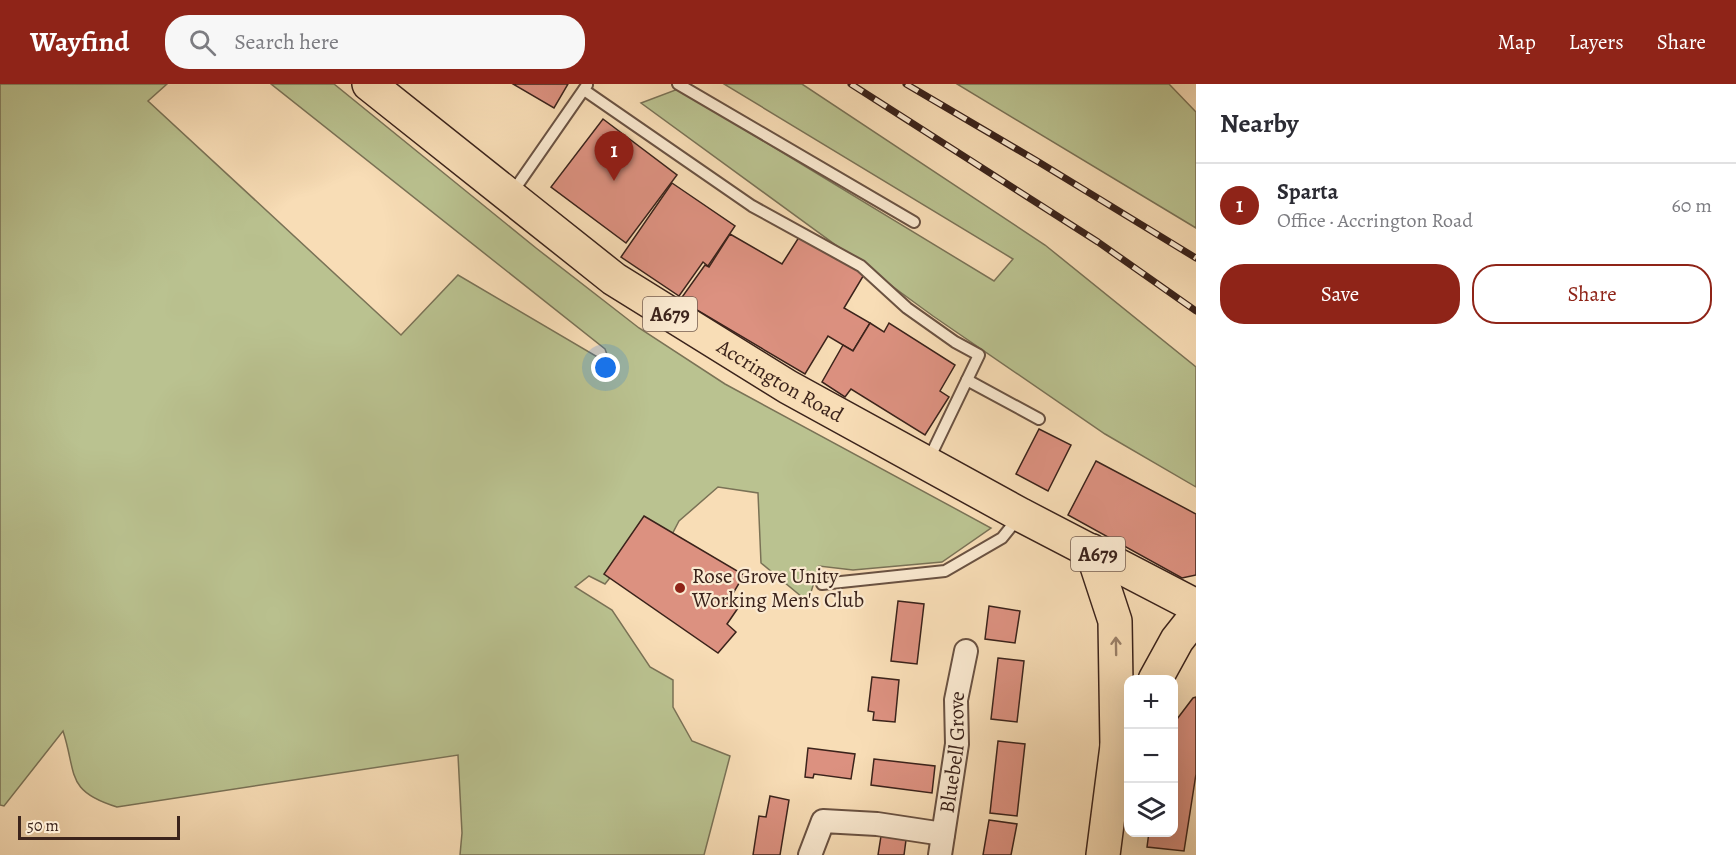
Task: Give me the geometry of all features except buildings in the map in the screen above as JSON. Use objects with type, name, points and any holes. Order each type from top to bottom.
[{"type":"highway","name":"Accrington Road","points":[[369,84],[614,279],[788,387],[1021,515],[1196,606]]},
{"type":"highway","points":[[1092,551],[1115,621],[1123,736],[1103,855]]},
{"type":"highway","points":[[1158,675],[1177,640],[1196,616]]},
{"type":"street","name":"Bluebell Grove","points":[[942,845],[957,744],[956,700],[966,651]]},
{"type":"street","points":[[810,855],[823,821],[877,824],[942,845]]},
{"type":"lane","points":[[678,84],[914,222]]},
{"type":"lane","points":[[510,196],[586,87],[752,206],[861,266],[908,308],[955,342],[979,355],[927,463]]},
{"type":"lane","points":[[967,380],[1039,419]]},
{"type":"lane","points":[[822,584],[945,571],[1002,538],[1021,515]]},
{"type":"green space","points":[[0,84],[167,84],[148,101],[401,335],[458,275],[611,365],[605,349],[271,84],[334,84],[536,248],[639,328],[725,384],[991,528],[942,562],[853,570],[819,566],[808,602],[761,563],[758,493],[718,487],[679,521],[668,542],[646,533],[605,584],[589,576],[575,587],[612,610],[650,667],[673,680],[673,707],[692,741],[730,756],[704,855],[460,855],[462,833],[458,755],[117,807],[100,801],[81,787],[73,770],[63,731],[4,806],[0,805]]},
{"type":"green space","points":[[724,84],[802,84],[1045,245],[1196,367],[1196,487],[1105,434],[933,316],[641,103],[678,89],[994,281],[1013,259]]},
{"type":"green space","points":[[957,84],[1169,84],[1196,112],[1196,228]]},
{"type":"railway","points":[[851,84],[1098,242],[1196,311]]},
{"type":"railway","points":[[906,84],[1196,258]]},
{"type":"place","name":"Sparta","points":[[614,181]]},
{"type":"place","name":"Rose Grove Unity Working Men's Club","points":[[680,588]]}]
